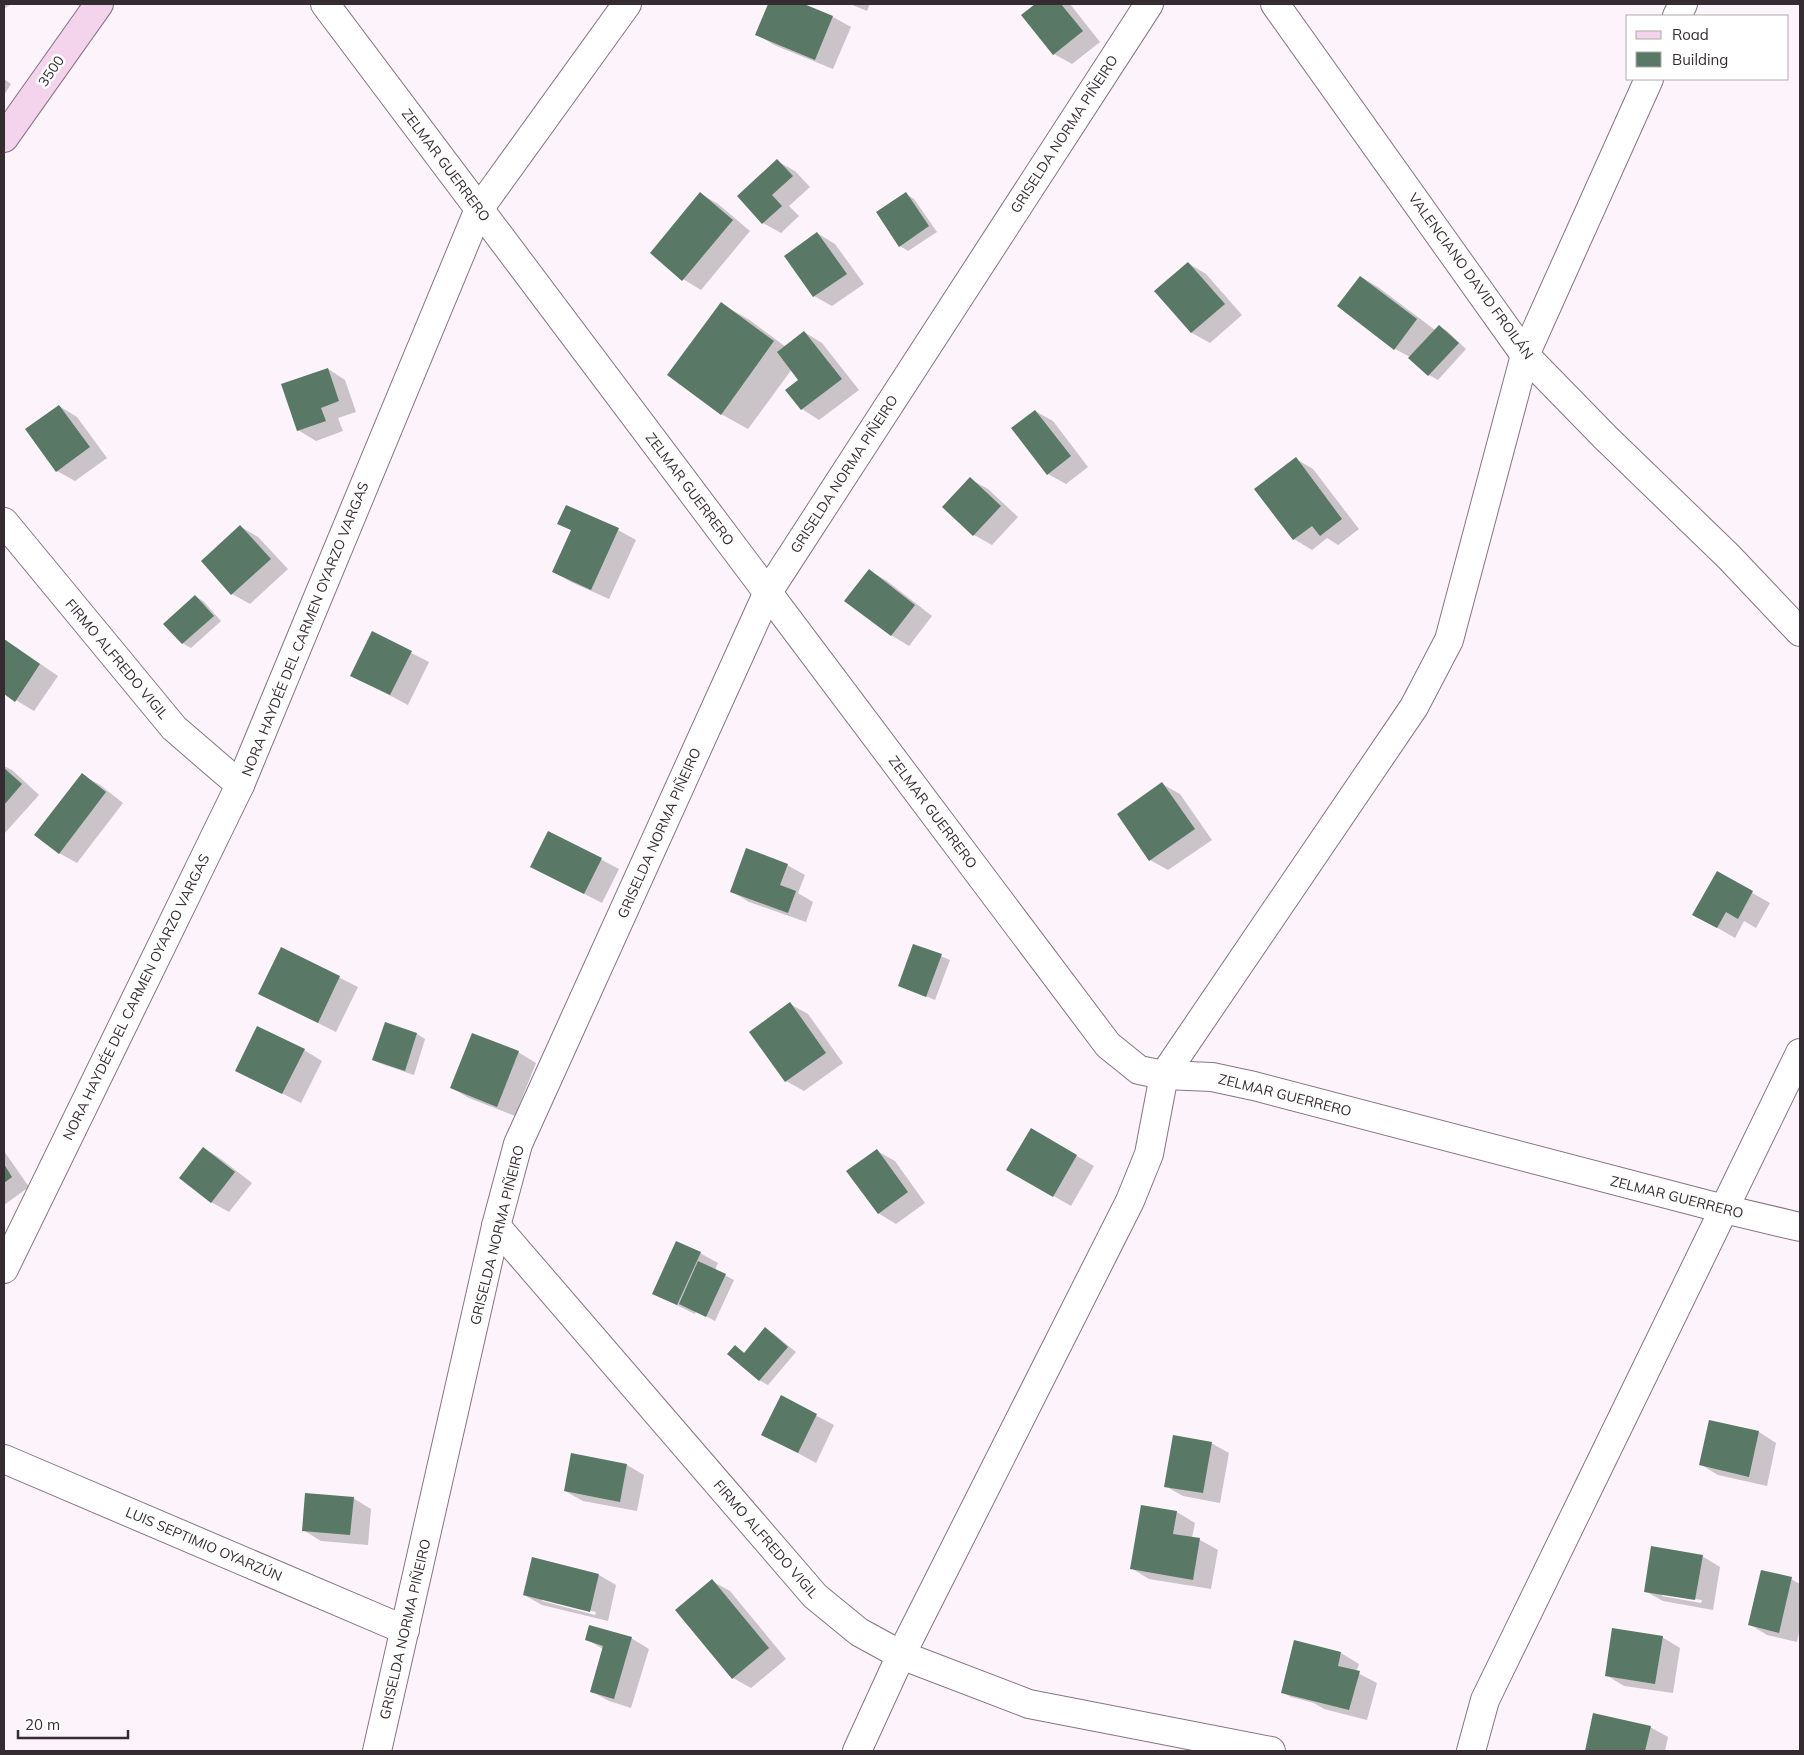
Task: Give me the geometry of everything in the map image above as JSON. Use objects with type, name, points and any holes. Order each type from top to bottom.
[{"type":"street","name":"3500","points":[[4,138],[99,4]]},
{"type":"street","name":"ZELMAR GUERRERO","points":[[325,4],[1108,1045],[1139,1070],[1164,1076],[1212,1077],[1254,1086],[1724,1209],[1800,1227]]},
{"type":"street","name":"NORA HAYDÉE DEL CARMEN OYARZO VARGAS","points":[[4,1269],[240,785],[479,209],[627,4]]},
{"type":"street","name":"GRISELDA NORMA PIÑEIRO","points":[[377,1751],[496,1226],[518,1144],[768,592],[1149,4]]},
{"type":"street","name":"VALENCIANO DAVID FROILÁN","points":[[1275,4],[1525,354],[1606,438],[1728,557],[1800,632]]},
{"type":"street","points":[[856,1751],[901,1655],[1130,1201],[1148,1154],[1164,1076],[1414,707],[1449,640],[1525,354],[1649,80]]},
{"type":"street","name":"FIRMO ALFREDO VIGIL","points":[[4,522],[174,728],[240,785]]},
{"type":"street","points":[[1471,1751],[1485,1700],[1800,1054]]},
{"type":"street","name":"FIRMO ALFREDO VIGIL","points":[[496,1226],[814,1596],[859,1632],[901,1655],[1029,1704],[1271,1751]]},
{"type":"street","name":"LUIS SEPTIMIO OYARZÚN","points":[[4,1459],[405,1630]]},
{"type":"building","points":[[768,4],[804,4],[833,16],[815,60],[755,35]]},
{"type":"building","points":[[1035,4],[1061,4],[1083,31],[1053,55],[1021,15]]},
{"type":"building","points":[[777,159],[793,176],[772,195],[782,206],[762,224],[737,196]]},
{"type":"building","points":[[700,192],[733,220],[682,281],[650,253]]},
{"type":"building","points":[[906,192],[929,226],[899,247],[876,212]]},
{"type":"building","points":[[817,232],[847,274],[813,297],[784,256]]},
{"type":"building","points":[[1188,262],[1225,304],[1191,333],[1154,291]]},
{"type":"building","points":[[1360,276],[1417,319],[1394,350],[1337,306]]},
{"type":"building","points":[[721,302],[774,341],[721,415],[667,375]]},
{"type":"building","points":[[1439,325],[1459,343],[1428,376],[1408,358]]},
{"type":"building","points":[[804,331],[842,379],[801,410],[785,390],[798,380],[777,352]]},
{"type":"building","points":[[328,368],[339,401],[321,408],[326,421],[297,431],[281,384]]},
{"type":"building","points":[[59,405],[90,447],[56,472],[25,429]]},
{"type":"building","points":[[1035,410],[1071,456],[1047,475],[1011,428]]},
{"type":"building","points":[[1296,457],[1342,519],[1320,536],[1312,526],[1293,540],[1254,489]]},
{"type":"building","points":[[970,477],[1001,506],[973,536],[942,507]]},
{"type":"building","points":[[566,505],[619,528],[591,590],[552,572],[571,530],[557,524]]},
{"type":"building","points":[[240,525],[271,559],[231,595],[201,561]]},
{"type":"building","points":[[869,569],[915,605],[891,636],[844,601]]},
{"type":"building","points":[[195,595],[214,616],[182,644],[163,624]]},
{"type":"building","points":[[372,631],[412,651],[390,695],[350,676]]},
{"type":"building","points":[[4,639],[40,664],[15,702],[4,694]]},
{"type":"building","points":[[4,768],[22,784],[4,805]]},
{"type":"building","points":[[82,773],[106,792],[59,854],[34,835]]},
{"type":"building","points":[[1162,782],[1195,829],[1149,861],[1117,814]]},
{"type":"building","points":[[548,831],[602,858],[584,894],[530,867]]},
{"type":"building","points":[[746,848],[788,864],[780,885],[796,891],[788,913],[730,892]]},
{"type":"building","points":[[1717,871],[1753,891],[1738,919],[1726,912],[1717,928],[1692,915]]},
{"type":"building","points":[[913,944],[942,954],[926,997],[898,986]]},
{"type":"building","points":[[281,947],[340,976],[318,1023],[258,994]]},
{"type":"building","points":[[790,1002],[826,1053],[785,1082],[749,1032]]},
{"type":"building","points":[[385,1022],[417,1033],[405,1071],[372,1060]]},
{"type":"building","points":[[257,1026],[305,1049],[282,1094],[235,1071]]},
{"type":"building","points":[[472,1033],[519,1051],[497,1107],[450,1088]]},
{"type":"building","points":[[1031,1128],[1077,1155],[1053,1197],[1006,1170]]},
{"type":"building","points":[[203,1147],[235,1172],[211,1203],[179,1178]]},
{"type":"building","points":[[877,1149],[908,1192],[878,1214],[846,1171]]},
{"type":"building","points":[[4,1164],[12,1177],[4,1183]]},
{"type":"building","points":[[676,1241],[701,1252],[677,1305],[652,1294]]},
{"type":"building","points":[[698,1261],[726,1274],[706,1317],[679,1304]]},
{"type":"building","points":[[765,1327],[788,1347],[759,1381],[727,1354],[735,1345],[744,1353]]},
{"type":"building","points":[[781,1395],[817,1414],[798,1453],[761,1435]]},
{"type":"building","points":[[1709,1420],[1759,1431],[1749,1477],[1699,1465]]},
{"type":"building","points":[[1173,1435],[1212,1442],[1203,1493],[1164,1487]]},
{"type":"building","points":[[571,1453],[627,1464],[620,1502],[564,1491]]},
{"type":"building","points":[[305,1493],[354,1497],[350,1535],[302,1531]]},
{"type":"building","points":[[1141,1505],[1177,1511],[1173,1534],[1200,1538],[1193,1580],[1130,1569]]},
{"type":"building","points":[[1651,1546],[1703,1555],[1695,1600],[1644,1592]]},
{"type":"building","points":[[532,1557],[599,1574],[590,1612],[523,1595]]},
{"type":"building","points":[[1761,1570],[1792,1577],[1779,1633],[1748,1625]]},
{"type":"building","points":[[712,1579],[769,1648],[732,1679],[675,1610]]},
{"type":"building","points":[[589,1625],[632,1637],[614,1699],[590,1692],[603,1646],[585,1640]]},
{"type":"building","points":[[1612,1628],[1663,1636],[1655,1684],[1605,1676]]},
{"type":"building","points":[[1294,1640],[1341,1652],[1338,1666],[1360,1671],[1349,1710],[1281,1693]]},
{"type":"building","points":[[1593,1713],[1651,1726],[1645,1751],[1585,1751]]}]
